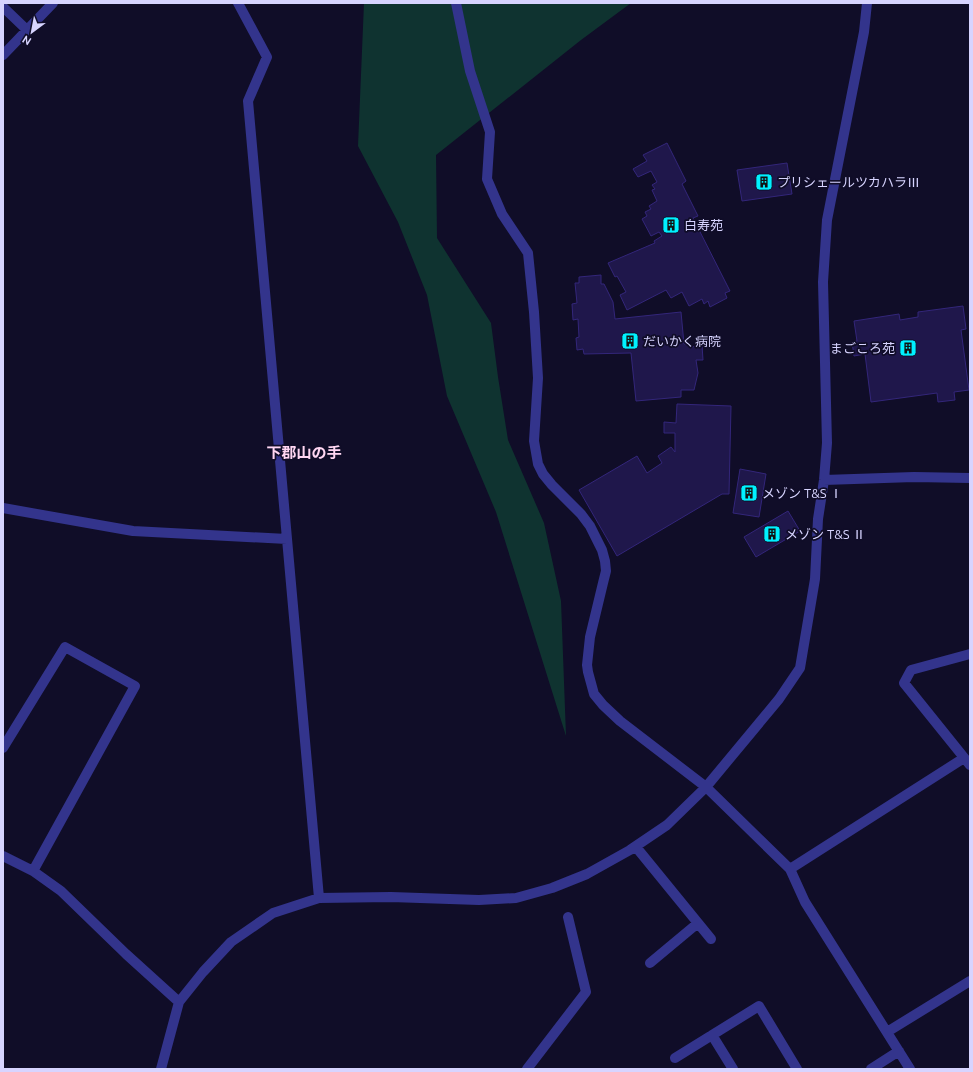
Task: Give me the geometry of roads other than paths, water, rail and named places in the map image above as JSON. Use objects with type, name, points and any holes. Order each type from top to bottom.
[{"type":"street","points":[[3,56],[52,3]]},
{"type":"street","points":[[238,3],[267,58],[248,101],[319,898]]},
{"type":"street","points":[[456,3],[470,71],[490,132],[487,179],[502,214],[528,253],[538,378],[534,441],[538,464],[543,474],[552,485],[581,514],[590,526],[602,550],[605,561],[606,571],[590,637],[587,665],[592,689],[597,699],[614,716],[706,787],[790,869],[805,902],[910,1069]]},
{"type":"street","points":[[162,1069],[179,1002],[231,942],[273,913],[319,898],[391,897],[479,900],[516,898],[552,888],[587,874],[636,846],[667,825],[706,787],[779,699],[800,668],[814,579],[818,519],[824,480],[827,443],[823,282],[827,220],[864,32],[867,3]]},
{"type":"street","points":[[3,7],[27,30]]},
{"type":"street","points":[[824,480],[914,477],[970,478]]},
{"type":"street","points":[[3,508],[133,531],[287,539]]},
{"type":"street","points":[[3,748],[65,647],[135,686],[33,871]]},
{"type":"street","points":[[790,869],[967,762],[904,683],[911,670],[970,654]]},
{"type":"street","points":[[636,846],[711,939]]},
{"type":"street","points":[[3,856],[33,871],[61,891],[126,954],[179,1002]]},
{"type":"street","points":[[527,1069],[586,992],[568,917]]},
{"type":"street","points":[[650,963],[698,923]]},
{"type":"street","points":[[887,1032],[970,980]]},
{"type":"street","points":[[675,1058],[759,1006],[797,1069]]},
{"type":"street","points":[[712,1035],[733,1069]]},
{"type":"street","points":[[871,1069],[899,1052]]},
{"type":"place","name":"プリシェールツカハラⅢ","points":[[764,182]]},
{"type":"place","name":"白寿苑","points":[[671,225]]},
{"type":"place","name":"だいかく病院","points":[[630,341]]},
{"type":"place","name":"まごころ苑","points":[[908,348]]},
{"type":"place","name":"メゾン T&S Ⅰ","points":[[749,493]]},
{"type":"place","name":"メゾン T&S Ⅱ","points":[[772,534]]},
{"type":"district","name":"下郡山の手","points":[[304,453]]}]
